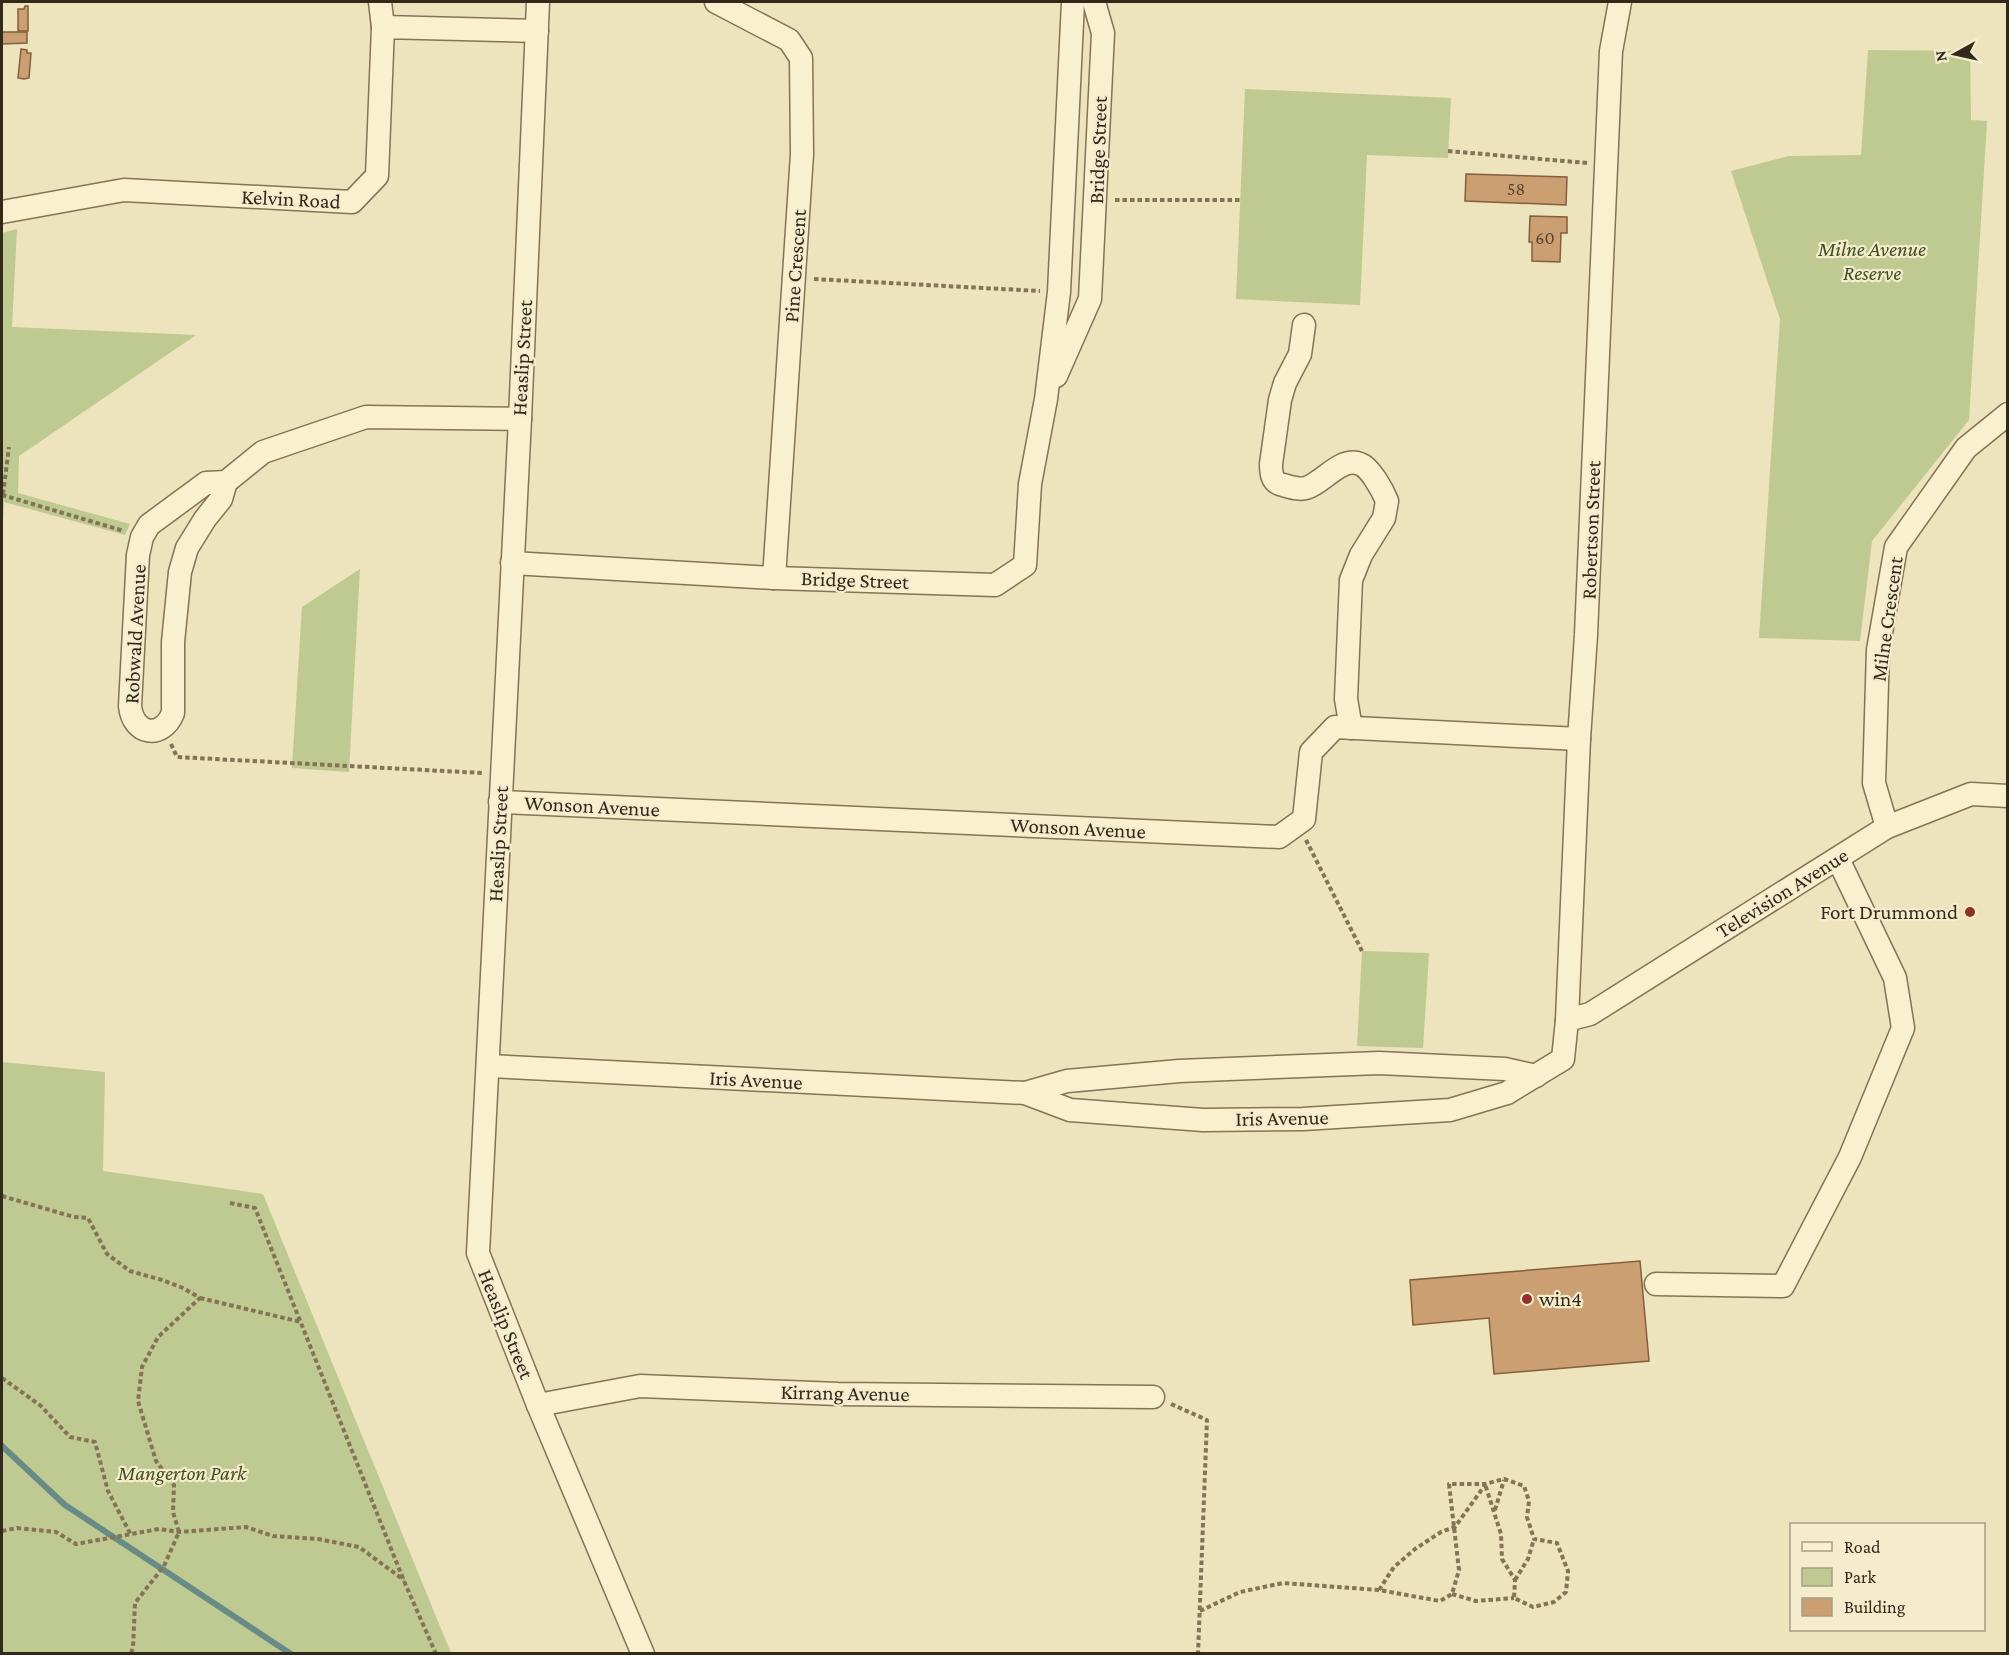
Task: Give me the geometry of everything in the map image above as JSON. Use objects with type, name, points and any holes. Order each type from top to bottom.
[{"type":"street","name":"Kelvin Road","points":[[2,212],[124,190],[352,202],[377,176],[383,27],[380,2]]},
{"type":"street","name":"Heaslip Street","points":[[538,2],[520,419],[478,1253],[538,1405],[642,1653]]},
{"type":"street","name":"Pine Crescent","points":[[717,2],[789,40],[801,58],[802,154],[774,578]]},
{"type":"street","name":"Bridge Street","points":[[512,563],[774,578],[995,585],[1025,565],[1030,484],[1046,399],[1059,292],[1073,2]]},
{"type":"street","name":"Bridge Street","points":[[1046,399],[1090,299],[1103,33],[1094,2]]},
{"type":"street","name":"Robertson Street","points":[[1563,1059],[1567,1020],[1579,739],[1587,624],[1611,51],[1620,2]]},
{"type":"street","points":[[383,27],[537,31]]},
{"type":"street","points":[[1304,325],[1300,354],[1285,382],[1280,400],[1271,474],[1279,484],[1299,489],[1306,488],[1347,464],[1357,462],[1366,467],[1387,501],[1384,518],[1361,555],[1351,580],[1346,699],[1351,728]]},
{"type":"street","name":"Milne Crescent","points":[[1887,828],[1874,783],[1878,650],[1896,547],[1966,448],[2007,414]]},
{"type":"street","name":"Robwald Avenue","points":[[226,482],[206,483],[149,525],[142,537],[138,555],[131,718],[144,730],[163,727],[169,722],[172,713],[174,642],[180,572],[187,548],[221,499],[226,482],[262,452],[366,417],[520,419]]},
{"type":"street","points":[[1297,823],[1304,819],[1311,752],[1335,727],[1579,739]]},
{"type":"street","name":"Television Avenue","points":[[1567,1020],[1590,1014],[1887,828],[1971,794],[2007,796]]},
{"type":"street","name":"Wonson Avenue","points":[[500,802],[1279,837],[1297,823]]},
{"type":"street","points":[[1656,1284],[1783,1286],[1850,1157],[1903,1028],[1895,978],[1838,859]]},
{"type":"street","name":"Iris Avenue","points":[[488,1066],[1025,1093],[1070,1110],[1203,1120],[1303,1119],[1450,1110],[1508,1094],[1563,1059]]},
{"type":"street","name":"Iris Avenue","points":[[1025,1093],[1067,1081],[1168,1072],[1379,1063],[1505,1069],[1536,1076]]},
{"type":"street","name":"Kirrang Avenue","points":[[538,1405],[640,1386],[838,1394],[1153,1397]]},
{"type":"path","points":[[1448,151],[1606,164]]},
{"type":"path","points":[[1096,200],[1240,200]]},
{"type":"path","points":[[795,278],[1059,292]]},
{"type":"path","points":[[9,447],[2,494],[142,537]]},
{"type":"path","points":[[163,727],[177,757],[502,774]]},
{"type":"path","points":[[1297,823],[1362,951]]},
{"type":"path","points":[[2,1196],[74,1217],[88,1218],[107,1254],[130,1271],[183,1288],[200,1298],[301,1322]]},
{"type":"path","points":[[230,1203],[255,1208],[404,1581],[436,1653]]},
{"type":"path","points":[[131,1653],[135,1603],[164,1566],[179,1532],[173,1512],[174,1485],[156,1461],[138,1401],[142,1367],[158,1337],[200,1298]]},
{"type":"path","points":[[2,1378],[41,1406],[70,1437],[95,1442],[108,1491],[131,1535]]},
{"type":"path","points":[[1153,1397],[1207,1420],[1198,1653]]},
{"type":"path","points":[[1495,1511],[1504,1479]]},
{"type":"path","points":[[1452,1594],[1459,1570],[1449,1484],[1485,1484],[1504,1479],[1524,1486],[1529,1501],[1527,1517],[1534,1539],[1528,1559],[1515,1580],[1514,1598]]},
{"type":"path","points":[[1378,1590],[1394,1567],[1415,1549],[1441,1532],[1455,1527],[1485,1484]]},
{"type":"path","points":[[1485,1484],[1501,1534],[1502,1559],[1515,1580]]},
{"type":"path","points":[[2,1531],[17,1528],[56,1532],[76,1544],[159,1529],[179,1532],[246,1527],[273,1536],[318,1539],[359,1547],[404,1581]]},
{"type":"path","points":[[1200,1611],[1240,1592],[1283,1583],[1378,1590],[1440,1600],[1452,1594],[1476,1601],[1514,1598],[1533,1607],[1554,1602],[1566,1592],[1568,1571],[1557,1543],[1534,1539]]},
{"type":"green space","name":"Milne Avenue Reserve","points":[[1868,50],[1970,51],[1971,120],[1987,121],[1969,420],[1872,541],[1860,641],[1759,638],[1780,319],[1731,171],[1789,156],[1861,155]]},
{"type":"green space","points":[[1245,89],[1451,98],[1448,158],[1367,155],[1360,305],[1236,299]]},
{"type":"green space","points":[[17,229],[12,327],[196,335],[19,456],[18,493],[130,524],[125,535],[4,502],[2,523],[2,233]]},
{"type":"green space","points":[[360,569],[349,772],[292,768],[302,607]]},
{"type":"green space","points":[[1362,951],[1429,953],[1423,1048],[1357,1046]]},
{"type":"green space","name":"Mangerton Park","points":[[2,1062],[105,1072],[103,1171],[263,1194],[451,1653],[2,1653]]},
{"type":"building","points":[[28,6],[28,31],[18,31],[18,9],[24,9]]},
{"type":"building","points":[[2,32],[27,32],[27,43],[2,44]]},
{"type":"building","points":[[21,49],[31,53],[29,78],[24,79],[18,78]]},
{"type":"building","points":[[1466,174],[1567,177],[1566,205],[1465,201]]},
{"type":"building","points":[[1530,216],[1567,217],[1567,233],[1561,233],[1560,262],[1532,261],[1532,242],[1529,242]]},
{"type":"building","name":"win4","points":[[1640,1261],[1649,1361],[1494,1374],[1489,1318],[1413,1325],[1410,1280]]},
{"type":"waterway","points":[[2,1446],[65,1505],[291,1654]]},
{"type":"place","name":"Fort Drummond","points":[[1970,912]]},
{"type":"place","name":"win4","points":[[1527,1299]]}]
